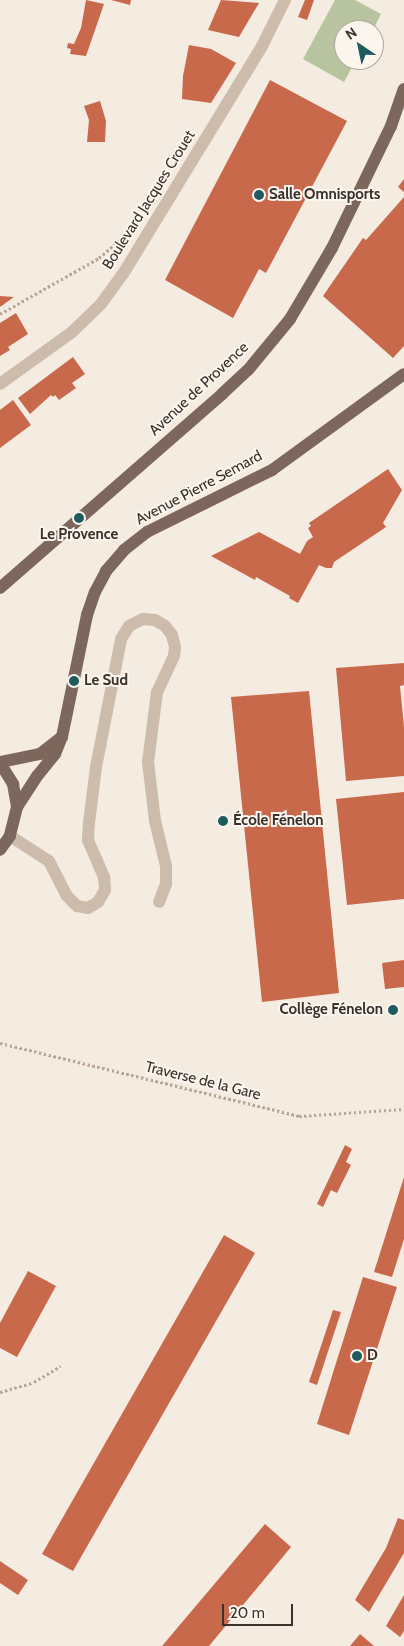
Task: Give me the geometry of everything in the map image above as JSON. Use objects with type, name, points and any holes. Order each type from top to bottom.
[{"type":"main road","name":"Avenue de Provence","points":[[0,588],[248,370],[290,319],[336,240],[391,126],[404,89]]},
{"type":"main road","name":"Avenue Pierre Semard","points":[[17,807],[38,775],[55,754],[62,737],[87,614],[95,592],[106,572],[124,550],[147,532],[272,470],[404,374]]},
{"type":"main road","points":[[0,850],[10,836],[17,807],[12,784],[0,762],[40,754],[62,737]]},
{"type":"street","name":"Boulevard Jacques Crouet","points":[[0,384],[71,333],[101,304],[123,274],[154,225],[262,46],[285,0]]},
{"type":"street","points":[[10,836],[49,861],[67,896],[77,906],[88,908],[98,902],[105,890],[104,877],[96,863],[88,840],[89,823],[96,766],[121,639],[129,626],[143,619],[155,620],[165,626],[172,635],[174,647],[174,656],[157,692],[148,762],[155,821],[166,866],[166,884],[159,902]]},
{"type":"path","points":[[0,314],[100,258],[126,234],[136,229],[154,225]]},
{"type":"path","name":"Traverse de la Gare","points":[[0,1043],[300,1116],[404,1109]]},
{"type":"path","points":[[0,1392],[34,1382],[61,1366]]},
{"type":"green space","points":[[335,0],[355,0],[381,14],[378,20],[334,20],[334,70],[351,70],[344,82],[303,59]]},
{"type":"building","points":[[86,0],[104,4],[86,56],[70,54],[71,49],[67,48],[68,43],[74,44],[81,28]]},
{"type":"building","points":[[111,0],[131,0],[130,5]]},
{"type":"building","points":[[221,0],[259,3],[239,37],[208,30]]},
{"type":"building","points":[[305,0],[314,0],[307,20],[298,17]]},
{"type":"building","points":[[189,45],[211,49],[236,63],[211,103],[182,99],[183,76]]},
{"type":"building","name":"Salle Omnisports","points":[[270,80],[347,121],[266,273],[259,269],[233,318],[165,280]]},
{"type":"building","points":[[100,101],[106,121],[105,142],[87,142],[89,120],[84,106]]},
{"type":"building","points":[[404,179],[404,192],[398,187]]},
{"type":"building","points":[[404,197],[404,346],[393,358],[323,296],[363,238],[366,240]]},
{"type":"building","points":[[0,296],[14,297],[0,307]]},
{"type":"building","points":[[16,313],[28,334],[8,347],[10,350],[0,356],[0,323]]},
{"type":"building","points":[[73,357],[85,374],[72,383],[76,388],[59,400],[55,395],[53,397],[51,395],[30,414],[18,398]]},
{"type":"building","points":[[13,400],[31,425],[0,448],[0,410]]},
{"type":"building","points":[[388,469],[402,490],[383,523],[386,527],[334,562],[332,568],[319,565],[298,603],[289,598],[290,596],[256,577],[255,580],[211,556],[259,532],[300,554],[307,541],[313,537],[308,528],[311,526],[309,523]]},
{"type":"building","name":"École Fénelon","points":[[404,663],[404,685],[400,686],[404,727],[404,776],[346,781],[336,668]]},
{"type":"building","name":"École Fénelon","points":[[309,691],[339,993],[262,1002],[231,697]]},
{"type":"building","points":[[404,792],[404,899],[347,905],[336,799]]},
{"type":"building","points":[[404,960],[404,987],[385,989],[382,963]]},
{"type":"building","points":[[345,1145],[352,1149],[346,1162],[351,1165],[337,1193],[331,1190],[323,1207],[317,1204]]},
{"type":"building","points":[[404,1177],[404,1239],[392,1277],[374,1272]]},
{"type":"building","points":[[224,1235],[255,1253],[73,1571],[42,1554]]},
{"type":"building","points":[[28,1271],[56,1286],[17,1357],[0,1348],[0,1323]]},
{"type":"building","name":"D","points":[[363,1277],[397,1287],[349,1435],[317,1424]]},
{"type":"building","points":[[333,1310],[341,1312],[317,1385],[309,1382]]},
{"type":"building","points":[[398,1518],[404,1520],[404,1553],[369,1612],[355,1600],[386,1548]]},
{"type":"building","points":[[265,1524],[291,1547],[209,1646],[162,1646]]},
{"type":"building","points":[[0,1561],[28,1580],[18,1595],[0,1583]]},
{"type":"building","points":[[404,1595],[404,1631],[400,1637],[386,1626]]},
{"type":"building","points":[[360,1634],[374,1646],[350,1646]]},
{"type":"place","name":"Salle Omnisports","points":[[259,195]]},
{"type":"place","name":"Le Provence","points":[[79,518]]},
{"type":"place","name":"Le Sud","points":[[74,681]]},
{"type":"place","name":"École Fénelon","points":[[223,821]]},
{"type":"place","name":"Collège Fénelon","points":[[393,1010]]},
{"type":"place","name":"D","points":[[357,1356]]}]
